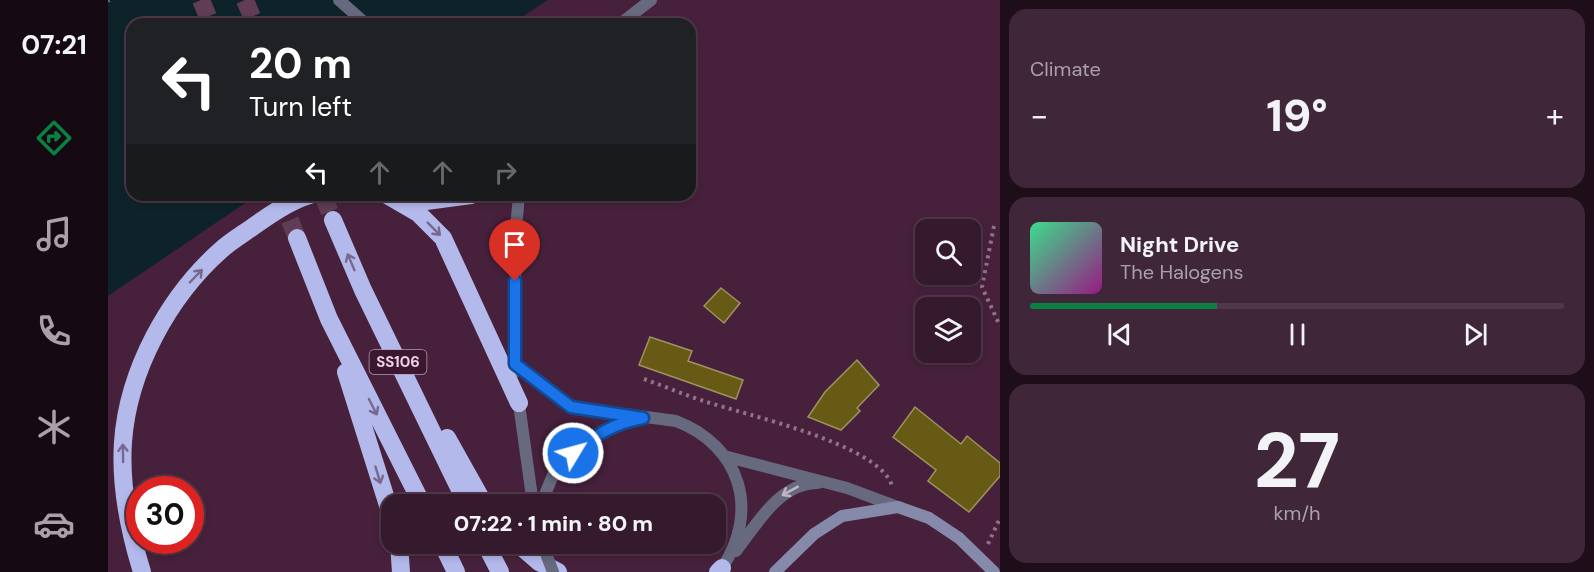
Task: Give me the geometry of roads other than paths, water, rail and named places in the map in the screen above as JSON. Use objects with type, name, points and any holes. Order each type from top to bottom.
[{"type":"highway","points":[[142,572],[132,537],[123,490],[123,441],[131,395],[153,338],[187,286],[221,250],[265,219],[299,201]]},
{"type":"highway","points":[[398,201],[418,213],[443,238],[519,403]]},
{"type":"highway","name":"SS106","points":[[333,219],[363,290],[462,494]]},
{"type":"highway","name":"SS106","points":[[297,238],[329,319],[417,494]]},
{"type":"highway","points":[[363,290],[478,494]]},
{"type":"highway","points":[[329,319],[384,494]]},
{"type":"highway","points":[[400,554],[401,572]]},
{"type":"highway","points":[[447,554],[456,572]]},
{"type":"highway","points":[[491,554],[500,572]]},
{"type":"highway","points":[[529,554],[558,572]]},
{"type":"street","points":[[339,0],[359,18]]},
{"type":"street","points":[[628,18],[651,0]]},
{"type":"street","points":[[518,201],[515,240],[515,364],[532,494]]},
{"type":"street","points":[[515,364],[571,407],[676,421],[690,427],[715,444],[738,482],[742,512],[736,542],[720,570]]},
{"type":"street","points":[[545,494],[558,464],[601,432],[622,422],[643,418]]},
{"type":"street","points":[[724,456],[847,488],[929,518],[959,538],[994,572]]},
{"type":"street","points":[[720,570],[778,499],[791,489],[815,483],[847,488]]},
{"type":"street","points":[[777,570],[814,534],[842,516],[898,507]]},
{"type":"street","points":[[546,554],[553,572]]},
{"type":"water","points":[[108,0],[548,0],[520,18],[126,18],[126,201],[248,201],[108,296]]},
{"type":"tunnel","points":[[201,0],[208,18]]},
{"type":"tunnel","points":[[245,0],[252,18]]},
{"type":"tunnel","points":[[282,201],[297,238]]},
{"type":"tunnel","points":[[325,201],[333,220]]}]
